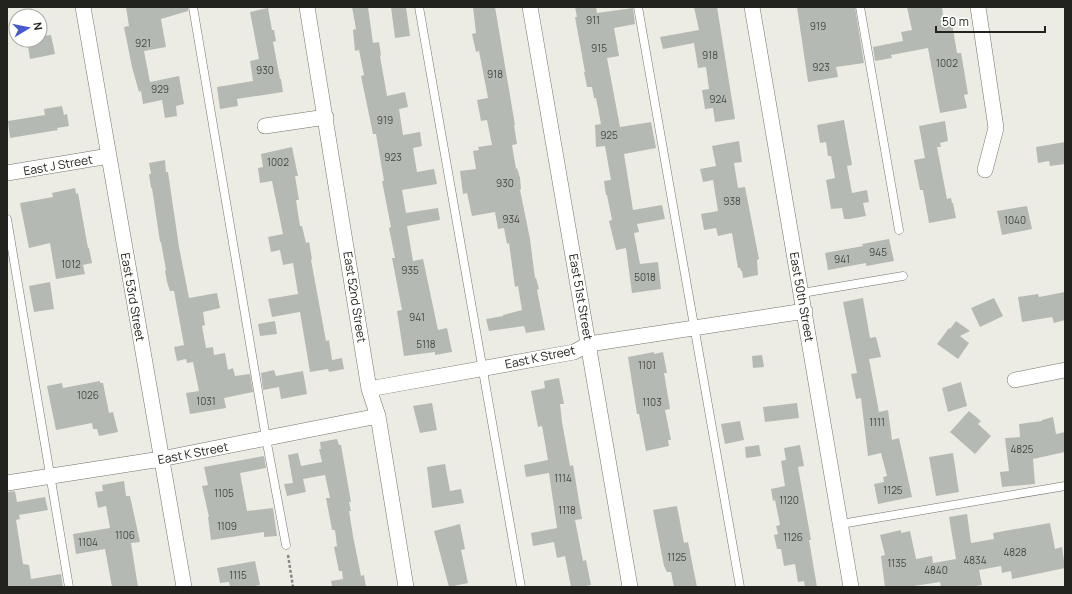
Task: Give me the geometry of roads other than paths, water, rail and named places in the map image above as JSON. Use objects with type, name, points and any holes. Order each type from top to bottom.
[{"type":"street","name":"East 53rd Street","points":[[83,7],[184,587]]},
{"type":"street","name":"East 52nd Street","points":[[308,7],[369,389],[378,416],[406,587]]},
{"type":"street","name":"East 51st Street","points":[[530,7],[630,587]]},
{"type":"street","name":"East 50th Street","points":[[752,7],[851,587]]},
{"type":"street","points":[[978,7],[996,128],[985,170]]},
{"type":"street","points":[[265,126],[326,117]]},
{"type":"street","name":"East J Street","points":[[7,173],[109,156]]},
{"type":"street","name":"East K Street","points":[[369,389],[574,352],[589,344],[805,311]]},
{"type":"street","points":[[1015,380],[1065,370]]},
{"type":"street","name":"East K Street","points":[[7,483],[161,459],[378,416]]},
{"type":"lane","points":[[193,7],[266,438],[286,545]]},
{"type":"lane","points":[[419,7],[521,587]]},
{"type":"lane","points":[[638,7],[693,328],[740,587]]},
{"type":"lane","points":[[860,7],[899,230]]},
{"type":"lane","points":[[7,219],[69,587]]},
{"type":"lane","points":[[802,293],[903,276]]},
{"type":"lane","points":[[841,524],[1065,486]]}]
